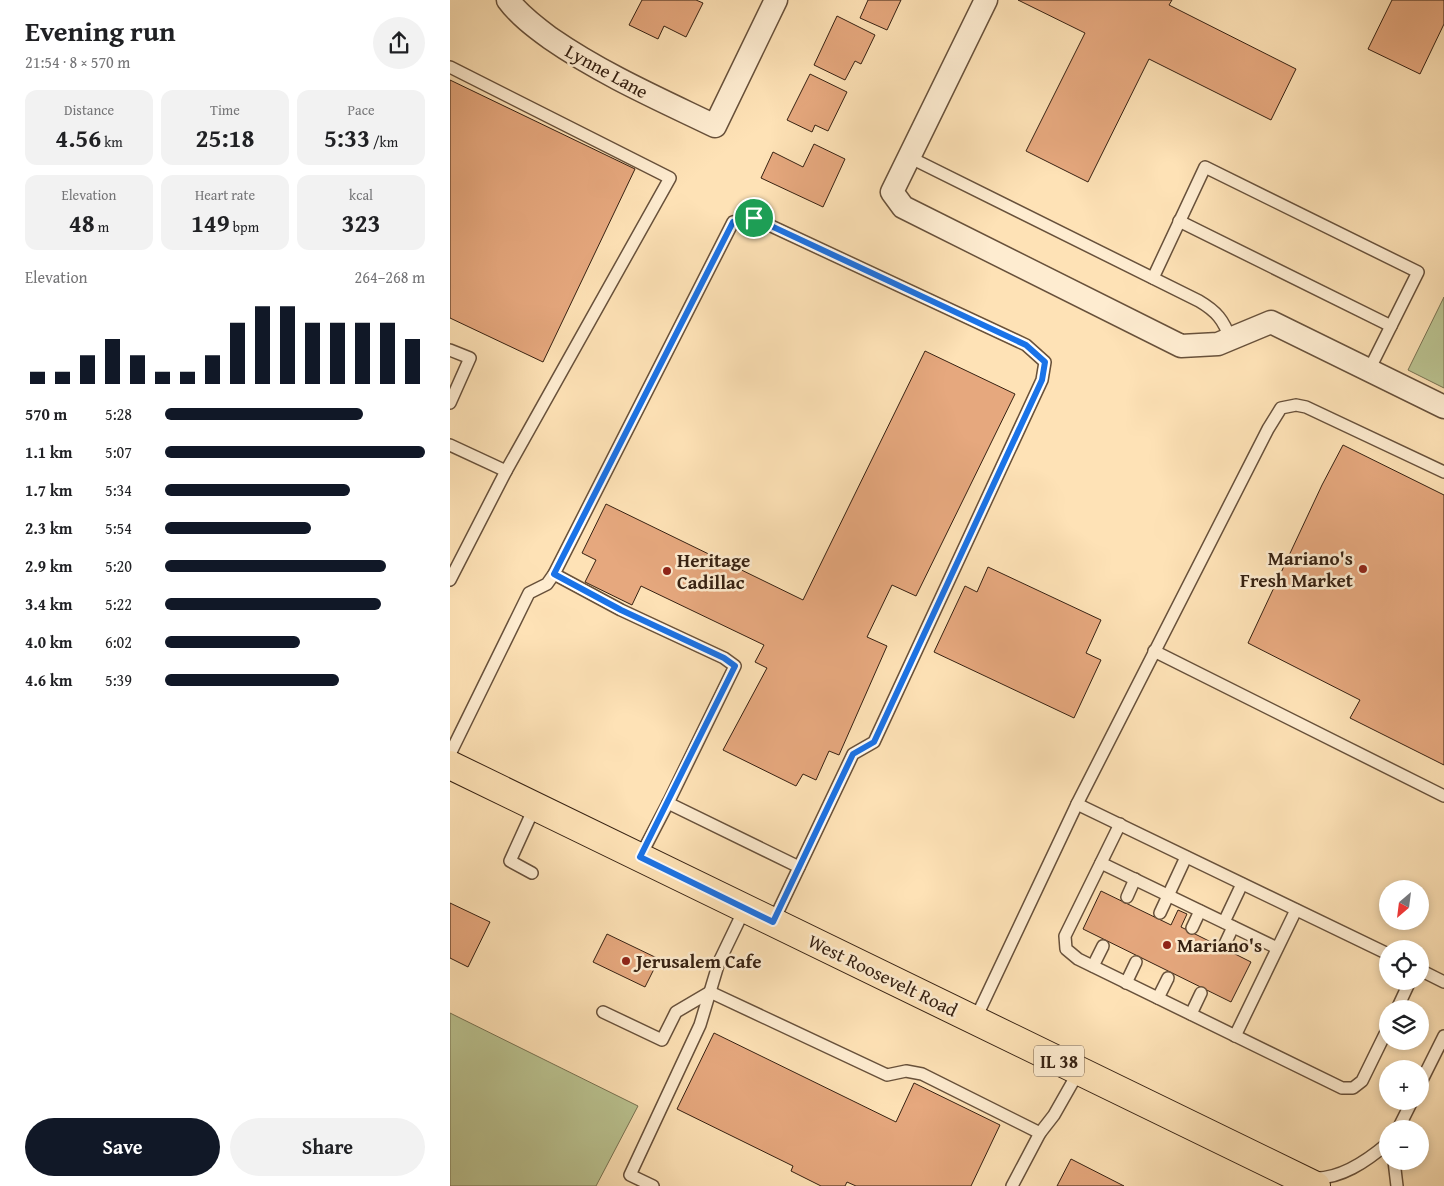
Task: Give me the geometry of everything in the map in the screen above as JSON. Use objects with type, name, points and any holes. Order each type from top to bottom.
[{"type":"main road","name":"West Roosevelt Road","points":[[450,765],[1307,1181]]},
{"type":"street","name":"Lynne Lane","points":[[508,0],[514,9],[541,31],[612,78],[715,126],[776,0]]},
{"type":"street","points":[[986,0],[892,192],[903,207],[1181,346],[1218,344],[1271,322],[1444,407]]},
{"type":"lane","points":[[450,67],[670,178],[506,472],[450,580]]},
{"type":"lane","points":[[909,157],[1214,310],[1224,322],[1230,339]]},
{"type":"lane","points":[[1153,278],[1205,166],[1418,272],[1369,370]]},
{"type":"lane","points":[[450,754],[529,593],[547,584],[554,574],[733,222],[754,218],[1026,345],[1045,362],[1042,380],[874,742],[853,754],[773,922]]},
{"type":"lane","points":[[1179,222],[1391,326]]},
{"type":"lane","points":[[450,350],[470,358],[450,403]]},
{"type":"lane","points":[[975,1020],[1077,804],[1268,429],[1281,408],[1296,405],[1306,406],[1444,472]]},
{"type":"lane","points":[[450,445],[506,472]]},
{"type":"lane","points":[[554,574],[621,610],[724,658],[735,666],[640,857]]},
{"type":"lane","points":[[1154,651],[1444,796]]},
{"type":"lane","points":[[668,803],[799,867]]},
{"type":"lane","points":[[1077,804],[1379,950]]},
{"type":"lane","points":[[532,873],[510,861],[535,806]]},
{"type":"lane","points":[[1120,824],[1065,936],[1066,949],[1093,966],[1342,1088],[1353,1088],[1362,1081],[1379,1046]]},
{"type":"lane","points":[[1160,913],[1186,857]]},
{"type":"lane","points":[[1101,863],[1278,948]]},
{"type":"lane","points":[[1127,896],[1135,879]]},
{"type":"lane","points":[[1225,944],[1229,924],[1242,884]]},
{"type":"lane","points":[[653,1186],[630,1175],[700,1025],[719,962],[745,908]]},
{"type":"lane","points":[[1192,928],[1200,910]]},
{"type":"lane","points":[[1235,1036],[1296,910]]},
{"type":"lane","points":[[1093,966],[1103,946]]},
{"type":"lane","points":[[1126,982],[1136,962]]},
{"type":"lane","points":[[1429,974],[1444,982]]},
{"type":"lane","points":[[1158,998],[1168,978]]},
{"type":"lane","points":[[602,1012],[662,1040],[676,1012],[710,992]]},
{"type":"lane","points":[[710,992],[887,1075],[906,1071],[922,1074],[1040,1133]]},
{"type":"lane","points":[[1191,1014],[1201,993]]},
{"type":"lane","points":[[1429,1066],[1444,1036]]},
{"type":"lane","points":[[1012,1186],[1040,1133],[1054,1115],[1079,1070]]},
{"type":"lane","points":[[1307,1181],[1350,1170],[1379,1149]]},
{"type":"lane","points":[[1395,1170],[1397,1186]]},
{"type":"green space","points":[[1444,297],[1444,388],[1408,370]]},
{"type":"green space","points":[[450,1013],[638,1106],[596,1186],[450,1186]]},
{"type":"building","points":[[642,0],[696,0],[703,3],[686,37],[664,26],[658,39],[629,25]]},
{"type":"building","points":[[868,0],[901,0],[887,30],[860,18]]},
{"type":"building","points":[[1018,0],[1172,0],[1169,5],[1296,69],[1271,120],[1149,59],[1088,182],[1026,151],[1085,33]]},
{"type":"building","points":[[1392,0],[1444,0],[1444,24],[1420,74],[1368,49]]},
{"type":"building","points":[[837,16],[875,35],[861,64],[855,61],[845,80],[814,65]]},
{"type":"building","points":[[810,74],[847,92],[828,131],[815,125],[812,132],[787,120]]},
{"type":"building","points":[[450,80],[635,169],[543,362],[450,318]]},
{"type":"building","points":[[814,144],[845,159],[823,207],[761,178],[773,152],[803,167]]},
{"type":"building","name":"Heritage Cadillac","points":[[925,351],[1015,394],[916,596],[892,585],[867,637],[887,646],[839,755],[829,751],[816,780],[803,774],[796,786],[723,750],[767,668],[755,662],[764,645],[641,586],[632,605],[585,582],[596,560],[582,553],[606,504],[803,600]]},
{"type":"building","name":"Mariano's Fresh Market","points":[[1343,445],[1444,495],[1444,765],[1350,718],[1360,700],[1248,643],[1322,485]]},
{"type":"building","points":[[988,567],[1101,620],[1086,653],[1101,660],[1074,718],[934,652],[965,586],[977,592]]},
{"type":"building","name":"Mariano's","points":[[1101,891],[1171,925],[1178,910],[1187,914],[1181,927],[1251,962],[1231,1002],[1083,929]]},
{"type":"building","points":[[450,903],[490,922],[468,967],[450,958]]},
{"type":"building","name":"Jerusalem Cafe","points":[[607,934],[659,959],[645,987],[593,962]]},
{"type":"building","points":[[714,1033],[896,1122],[914,1083],[1000,1125],[971,1186],[856,1186],[847,1182],[845,1186],[821,1186],[791,1171],[793,1166],[677,1109]]},
{"type":"building","points":[[1071,1159],[1124,1186],[1057,1186]]},
{"type":"place","name":"Mariano's Fresh Market","points":[[1363,569]]},
{"type":"place","name":"Heritage Cadillac","points":[[667,571]]},
{"type":"place","name":"Mariano's","points":[[1167,945]]},
{"type":"place","name":"Jerusalem Cafe","points":[[626,961]]},
{"type":"route","points":[[754,218],[1026,345],[1045,362],[1042,380],[874,742],[853,754],[773,922],[640,857],[735,666],[724,658],[621,610],[554,574],[733,222],[754,218]]}]
